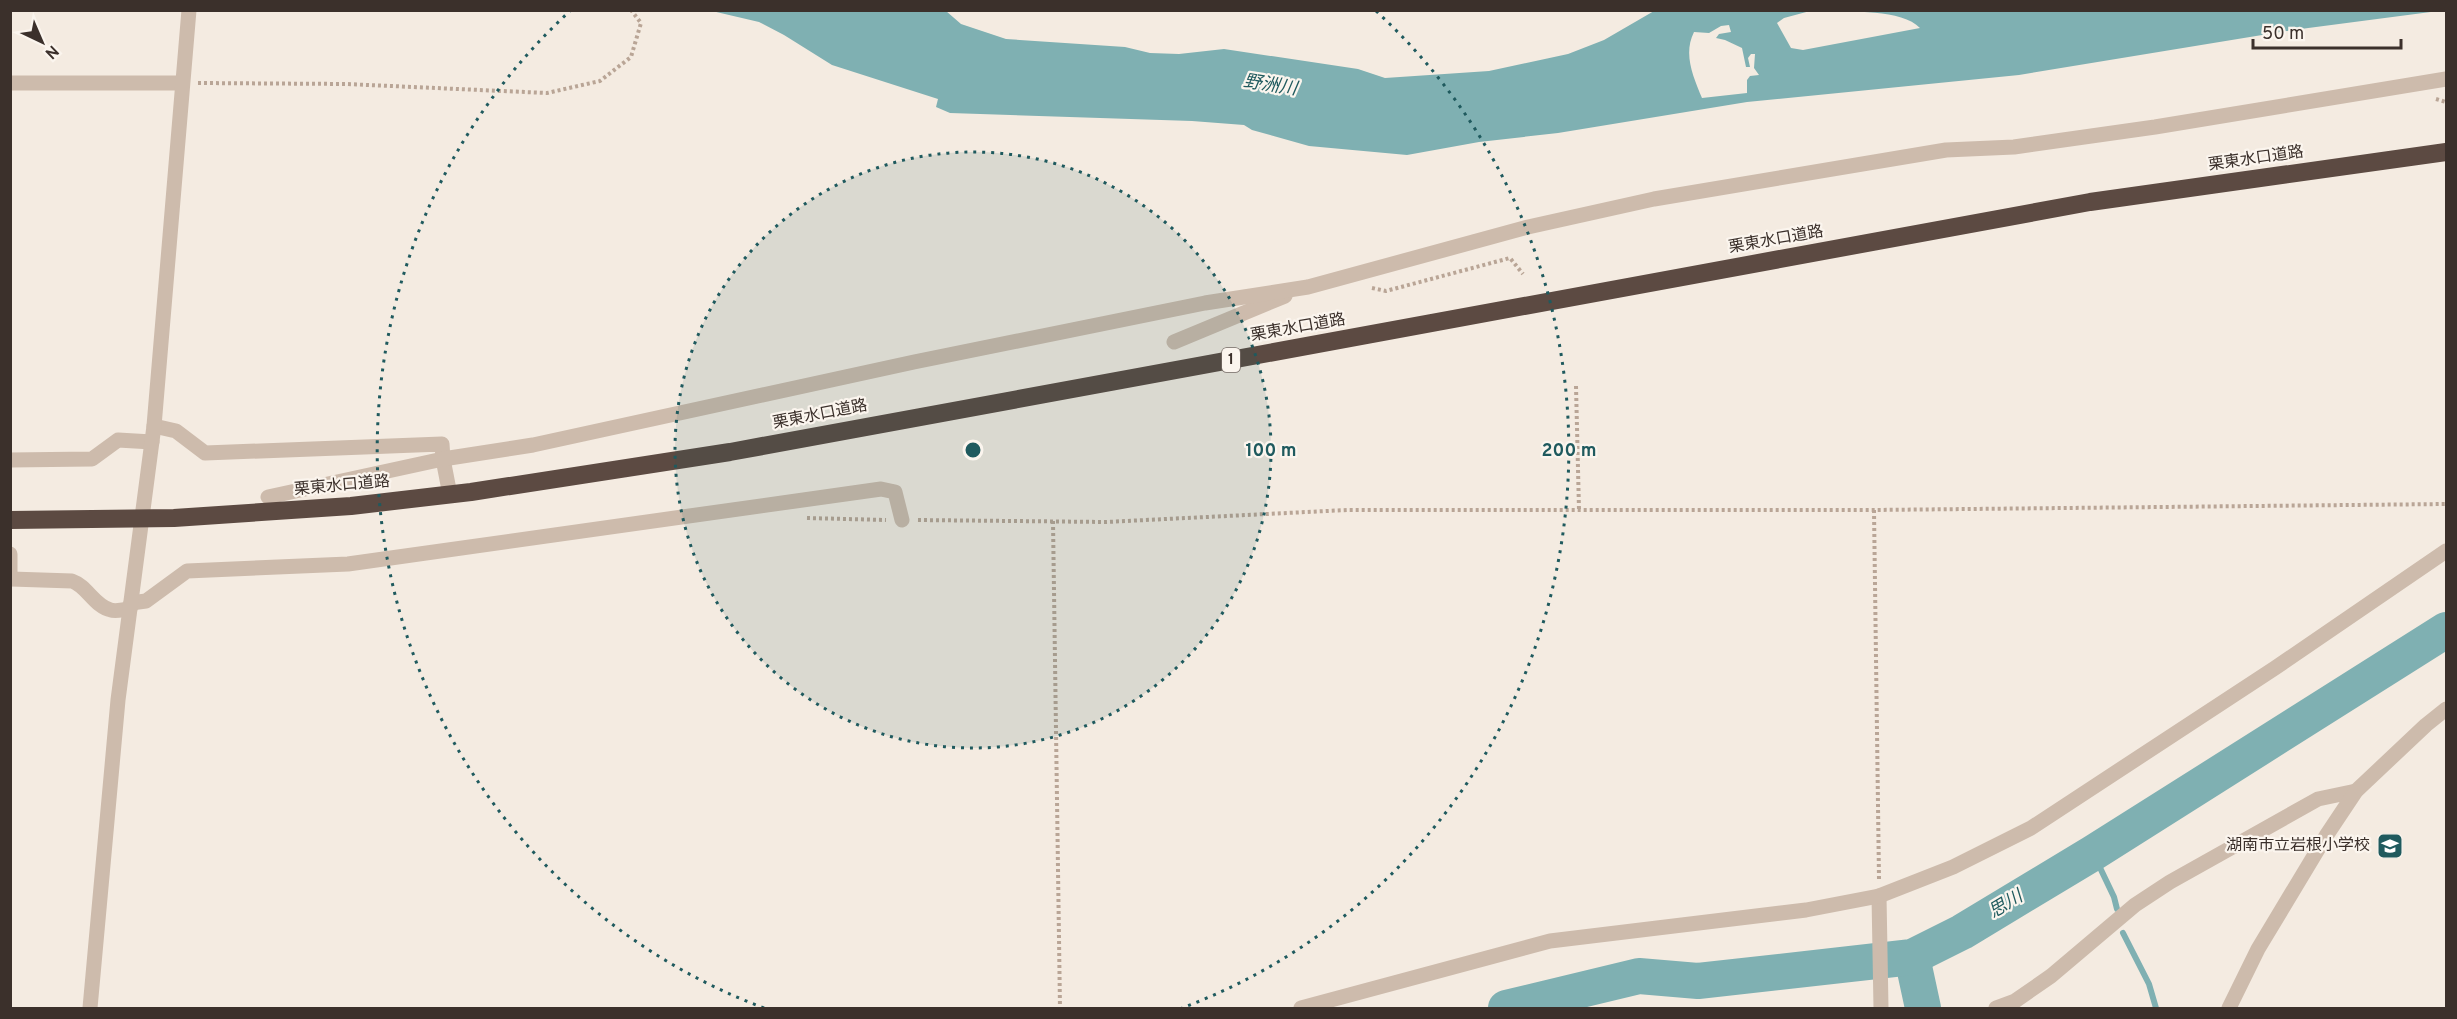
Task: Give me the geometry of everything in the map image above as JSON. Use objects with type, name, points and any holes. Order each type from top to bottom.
[{"type":"highway","name":"栗東水口道路","points":[[10,520],[143,516],[174,518],[351,506],[450,495],[730,452],[2090,202],[2446,152]]},
{"type":"street","points":[[90,1008],[118,700],[154,426],[189,10]]},
{"type":"street","points":[[10,83],[183,78]]},
{"type":"street","points":[[268,497],[443,459],[533,445],[914,362],[1183,308],[1308,286],[1528,227],[1654,199],[1946,150],[2014,147],[2446,79]]},
{"type":"street","points":[[1174,342],[1308,286]]},
{"type":"street","points":[[154,426],[176,431],[205,453],[442,444],[450,495]]},
{"type":"street","points":[[10,460],[92,459],[118,440],[152,442]]},
{"type":"street","points":[[10,554],[11,579],[72,581],[80,584],[104,608],[112,611],[146,601],[187,571],[348,564],[881,489],[895,492],[902,520]]},
{"type":"street","points":[[1300,1008],[1550,941],[1806,910],[1879,898],[1953,867],[2031,828],[2275,668],[2446,551]]},
{"type":"street","points":[[2229,1008],[2258,949],[2356,791],[2446,709]]},
{"type":"street","points":[[1996,1008],[2015,1001],[2042,982],[2135,905],[2170,882],[2318,799],[2356,791]]},
{"type":"street","points":[[1879,898],[1881,1008]]},
{"type":"path","points":[[183,78],[547,93],[600,81],[631,57],[641,23],[631,10]]},
{"type":"path","points":[[1359,274],[1372,289],[1386,291],[1510,258],[1523,274]]},
{"type":"path","points":[[1576,386],[1579,510]]},
{"type":"path","points":[[798,518],[1106,522],[1347,510],[1874,510],[2446,504]]},
{"type":"path","points":[[1874,510],[1879,898]]},
{"type":"path","points":[[1053,521],[1060,1008]]},
{"type":"water","name":"野洲川","points":[[2446,10],[2293,30],[2019,75],[1747,102],[1407,155],[1309,146],[1252,130],[1244,125],[1192,121],[950,113],[936,107],[938,99],[832,65],[759,22],[712,11],[946,11],[961,24],[1006,39],[1125,47],[1150,53],[1179,54],[1224,49],[1358,69],[1385,78],[1489,71],[1568,54],[1604,40],[1654,11],[1810,11],[1784,18],[1777,23],[1791,48],[1803,50],[1920,28],[1901,17],[1861,12],[1825,11]],"holes":[[[1729,25],[1731,32],[1719,34],[1716,38],[1742,48],[1746,67],[1750,67],[1748,58],[1751,54],[1755,54],[1754,68],[1759,75],[1750,76],[1747,80],[1747,93],[1702,98],[1689,57],[1694,32],[1709,33],[1721,26]]]},
{"type":"waterway","name":"思川","points":[[1506,1008],[1639,976],[1698,981],[1912,957],[1962,932],[2093,853],[2446,630]]},
{"type":"waterway","points":[[2093,853],[2114,897],[2117,909]]},
{"type":"waterway","points":[[2123,933],[2149,984],[2156,1008]]},
{"type":"waterway","points":[[1912,957],[1923,1008]]},
{"type":"place","name":"湖南市立岩根小学校","points":[[2390,846]]}]
